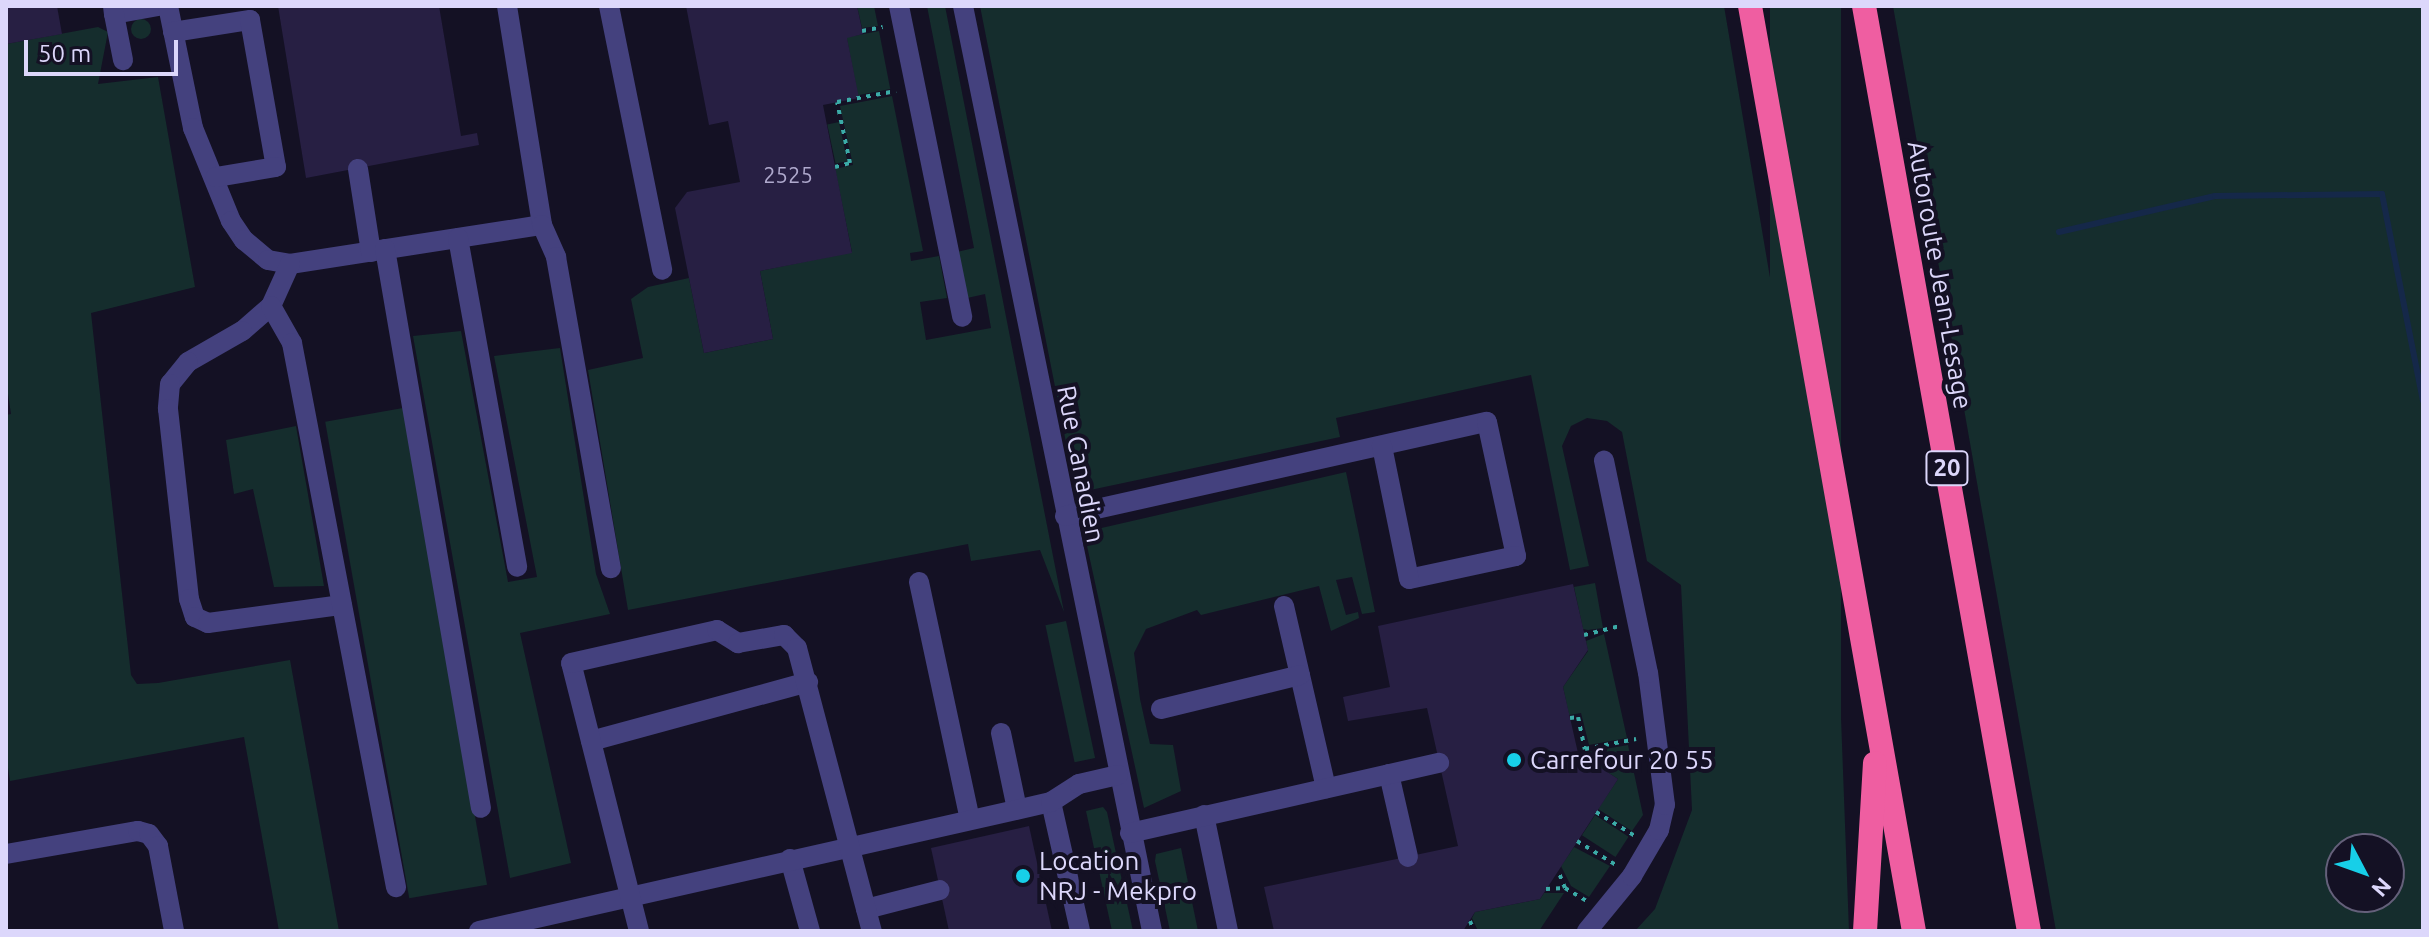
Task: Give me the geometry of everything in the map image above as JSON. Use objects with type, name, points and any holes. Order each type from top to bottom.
[{"type":"highway","points":[[1750,6],[1914,931]]},
{"type":"highway","name":"Autoroute Jean-Lesage","points":[[1864,6],[2029,931]]},
{"type":"highway","points":[[1865,931],[1866,860],[1879,732]]},
{"type":"street","points":[[123,60],[114,10],[158,6]]},
{"type":"street","points":[[168,6],[190,118],[244,240],[268,260],[290,264],[542,225]]},
{"type":"street","points":[[507,6],[542,225],[556,257],[611,568]]},
{"type":"street","points":[[609,6],[662,270]]},
{"type":"street","points":[[899,6],[962,317]]},
{"type":"street","name":"Rue Canadien","points":[[963,6],[1152,931]]},
{"type":"street","points":[[173,32],[250,20],[276,167],[216,177]]},
{"type":"street","points":[[358,169],[378,251],[481,808]]},
{"type":"street","points":[[458,238],[517,567]]},
{"type":"street","points":[[290,264],[271,306],[242,331],[188,362],[170,384],[168,409],[191,611],[208,623],[342,605]]},
{"type":"street","points":[[271,306],[292,343],[396,887]]},
{"type":"street","points":[[1065,516],[1487,422],[1516,556],[1409,579],[1382,446]]},
{"type":"street","points":[[1587,931],[1639,866],[1659,830],[1665,805],[1648,673],[1604,460]]},
{"type":"street","points":[[919,582],[970,819]]},
{"type":"street","points":[[1284,606],[1326,788]]},
{"type":"street","points":[[639,931],[571,663],[717,630],[738,643],[778,634],[797,648],[872,931]]},
{"type":"street","points":[[1161,709],[1300,675]]},
{"type":"street","points":[[591,741],[808,682]]},
{"type":"street","points":[[1001,733],[1017,809]]},
{"type":"street","points":[[1130,833],[1439,763]]},
{"type":"street","points":[[1389,774],[1408,857]]},
{"type":"street","points":[[479,931],[1051,802],[1079,784],[1118,775]]},
{"type":"street","points":[[1051,802],[1080,931]]},
{"type":"street","points":[[1204,815],[1228,931]]},
{"type":"street","points":[[6,854],[143,831],[158,846],[174,931]]},
{"type":"street","points":[[790,859],[810,931]]},
{"type":"street","points":[[866,909],[940,890]]},
{"type":"path","points":[[862,31],[878,28]]},
{"type":"path","points":[[835,167],[850,163],[837,102],[891,92]]},
{"type":"path","points":[[1584,635],[1603,630]]},
{"type":"path","points":[[1570,718],[1578,717],[1585,749]]},
{"type":"path","points":[[1578,753],[1627,740]]},
{"type":"path","points":[[1596,812],[1631,833]]},
{"type":"path","points":[[1577,841],[1612,862]]},
{"type":"path","points":[[1558,871],[1565,888]]},
{"type":"path","points":[[1546,889],[1565,888],[1587,901]]},
{"type":"path","points":[[1470,921],[1474,931]]},
{"type":"green space","points":[[857,6],[874,6],[878,26],[862,28]]},
{"type":"green space","points":[[927,6],[945,6],[1064,612],[1040,550],[971,561],[968,544],[628,610],[588,370],[643,358],[631,299],[648,287],[689,278],[704,353],[773,339],[760,271],[852,252],[835,169],[853,165],[840,106],[892,96],[923,251],[910,253],[911,261],[939,256],[947,298],[920,302],[926,340],[991,328],[985,294],[967,298],[957,252],[974,248]]},
{"type":"green space","points":[[980,6],[1724,6],[1840,691],[1849,931],[1635,931],[1655,909],[1692,810],[1681,585],[1647,561],[1622,432],[1607,421],[1587,418],[1571,426],[1562,446],[1589,566],[1570,570],[1531,375],[1336,418],[1340,437],[1076,493]]},
{"type":"green space","points":[[1770,6],[1841,6],[1841,931],[1770,931]]},
{"type":"green space","points":[[1893,6],[2423,6],[2423,931],[2056,931]]},
{"type":"green space","points":[[141,19],[148,22],[151,29],[148,36],[141,39],[134,36],[131,29],[134,22]]},
{"type":"green space","points":[[98,27],[108,32],[98,84],[158,77],[195,287],[91,313],[131,675],[137,684],[158,683],[290,660],[339,931],[279,931],[244,737],[10,781],[6,755],[6,415],[11,414],[6,380],[6,44]]},
{"type":"green space","points":[[879,31],[890,89],[858,95],[847,37]]},
{"type":"green space","points":[[839,122],[847,161],[836,164],[827,124]]},
{"type":"green space","points":[[461,331],[508,582],[537,577],[494,356],[560,348],[596,574],[610,614],[520,633],[571,863],[510,878],[413,336]]},
{"type":"green space","points":[[403,408],[487,885],[409,898],[325,422]]},
{"type":"green space","points":[[296,426],[324,586],[274,587],[253,489],[234,494],[226,440]]},
{"type":"green space","points":[[1346,472],[1375,612],[1362,614],[1352,577],[1336,580],[1346,615],[1358,612],[1359,618],[1331,631],[1319,586],[1201,615],[1197,610],[1146,629],[1134,653],[1140,699],[1150,744],[1173,745],[1181,791],[1144,808],[1084,532]]},
{"type":"green space","points":[[1595,583],[1603,628],[1583,629],[1574,587]]},
{"type":"green space","points":[[1066,621],[1095,758],[1075,762],[1045,625]]},
{"type":"green space","points":[[1604,634],[1627,738],[1589,745],[1581,713],[1569,715],[1563,687],[1588,651],[1586,641]]},
{"type":"green space","points":[[1628,745],[1643,815],[1632,831],[1598,809],[1618,779],[1584,757],[1588,752]]},
{"type":"green space","points":[[1103,807],[1107,812],[1133,931],[1112,931],[1086,811]]},
{"type":"green space","points":[[1595,815],[1629,837],[1615,857],[1582,835]]},
{"type":"green space","points":[[1574,847],[1610,866],[1589,897],[1571,886],[1561,866]]},
{"type":"green space","points":[[1181,848],[1198,931],[1170,931],[1155,861],[1156,854]]},
{"type":"green space","points":[[1544,893],[1564,893],[1539,931],[1478,931],[1472,918],[1475,912],[1540,899]]},
{"type":"building","points":[[6,6],[57,6],[62,34],[6,44]]},
{"type":"building","points":[[278,6],[439,6],[461,136],[477,133],[479,145],[306,178]]},
{"type":"building","points":[[686,6],[857,6],[863,34],[847,38],[859,98],[823,105],[852,253],[760,271],[773,339],[704,353],[675,208],[687,192],[740,182],[728,121],[709,125]]},
{"type":"building","name":"Carrefour 20 55","points":[[1573,584],[1588,650],[1563,687],[1578,753],[1618,779],[1540,899],[1475,912],[1463,931],[1274,931],[1264,887],[1458,846],[1427,708],[1348,721],[1343,697],[1390,687],[1378,626]]},
{"type":"building","points":[[1029,826],[1052,931],[949,931],[931,848]]},
{"type":"waterway","points":[[2059,232],[2215,196],[2382,194],[2423,401]]},
{"type":"place","name":"Carrefour 20 55","points":[[1514,760]]},
{"type":"place","name":"Location NRJ - Mekpro","points":[[1023,876]]}]
